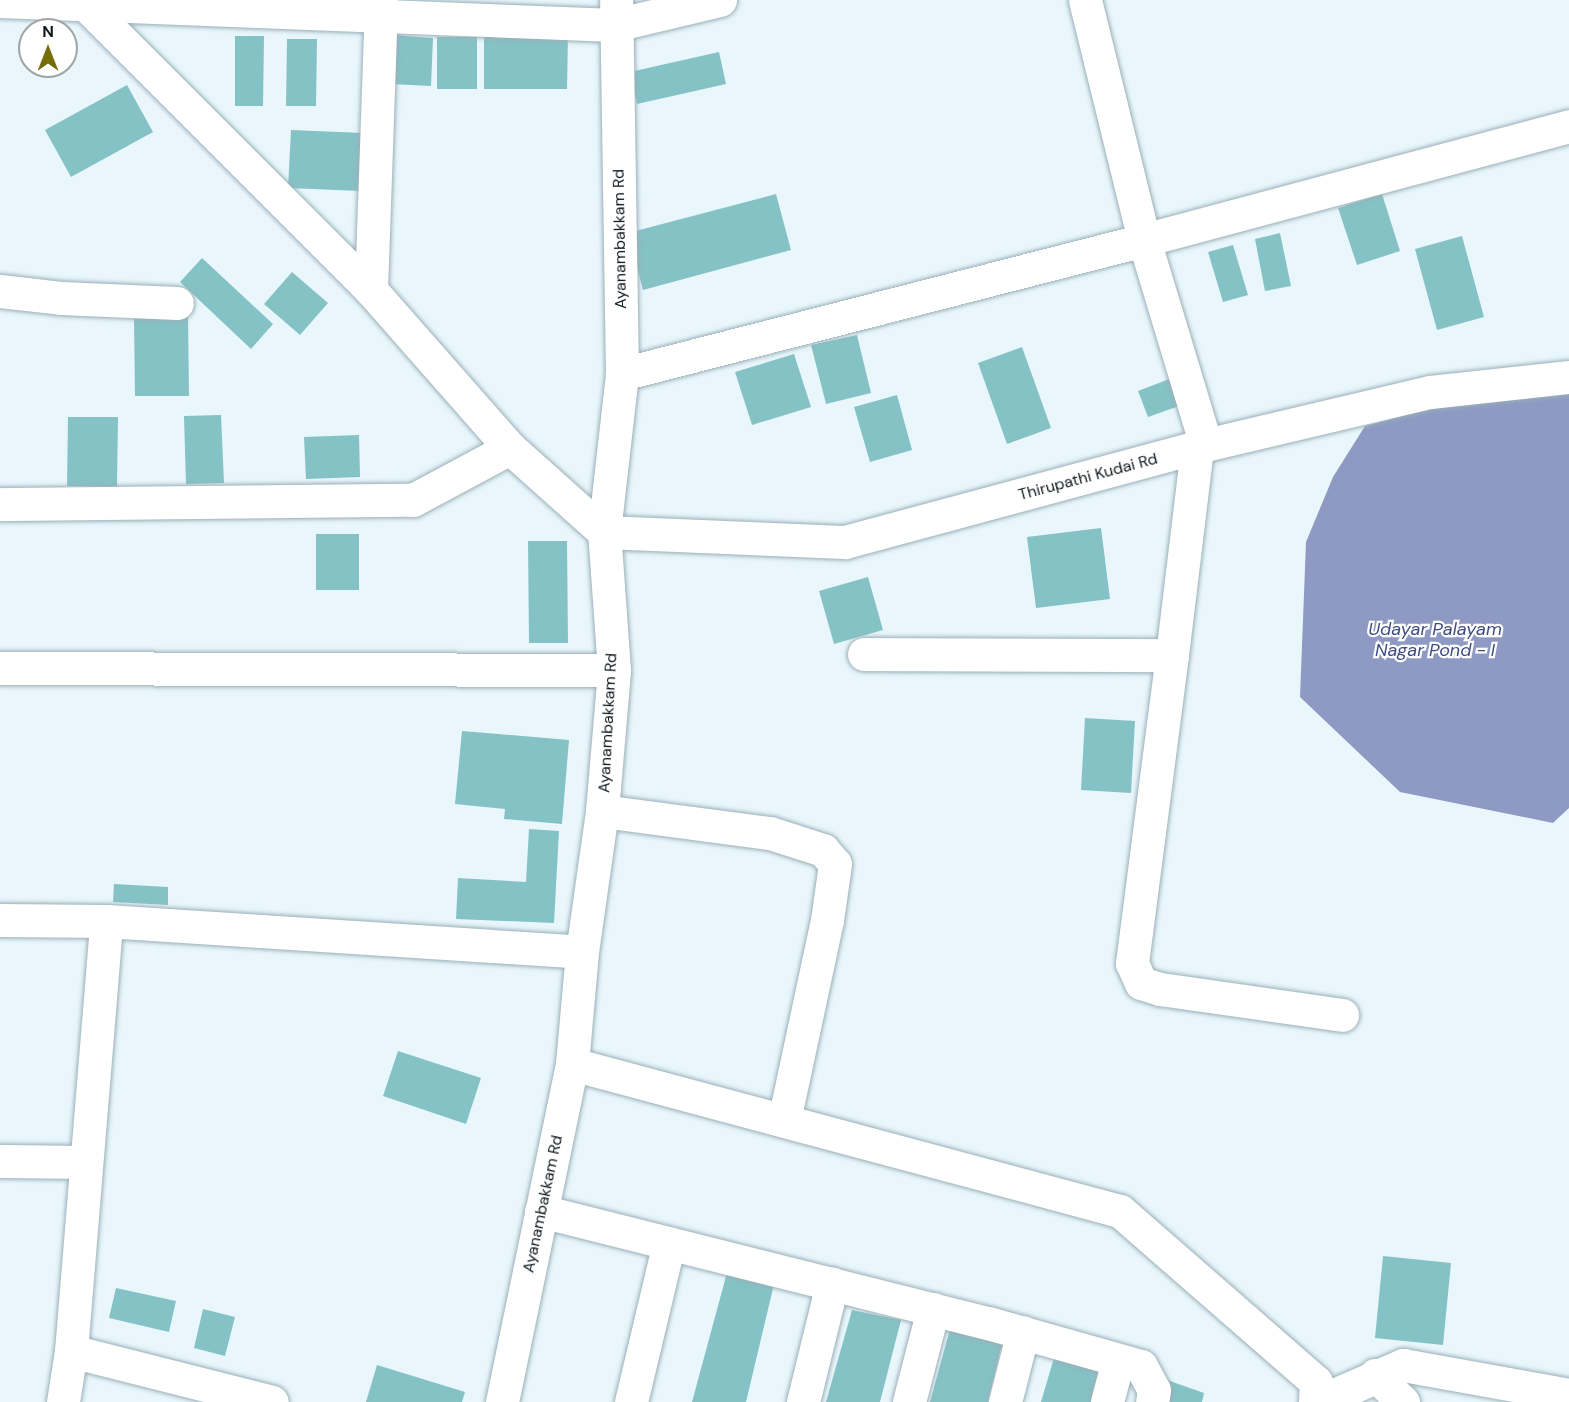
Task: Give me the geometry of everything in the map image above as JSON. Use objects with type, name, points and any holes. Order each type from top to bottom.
[{"type":"street","points":[[0,1],[616,12],[720,0]]},
{"type":"street","points":[[1085,0],[1144,240],[1202,446],[1132,963],[1142,983],[1160,989],[1342,1015]]},
{"type":"street","points":[[85,4],[371,290],[510,448],[604,532]]},
{"type":"street","points":[[371,290],[381,7]]},
{"type":"street","name":"Ayanambakkam Rd","points":[[501,1402],[572,1064],[582,952],[602,811],[614,670],[604,532],[622,374],[616,12]]},
{"type":"street","points":[[622,374],[1144,240],[1569,126]]},
{"type":"street","points":[[0,291],[61,298],[177,303]]},
{"type":"street","name":"Thirupathi Kudai Rd","points":[[604,532],[845,542],[1202,446],[1430,392],[1569,377]]},
{"type":"street","points":[[0,504],[413,500],[510,448]]},
{"type":"street","points":[[864,654],[1172,655]]},
{"type":"street","points":[[0,668],[614,670]]},
{"type":"street","points":[[602,811],[770,833],[823,850],[835,864],[829,910],[784,1120]]},
{"type":"street","points":[[0,920],[106,921],[582,952]]},
{"type":"street","points":[[63,1402],[71,1351],[106,921]]},
{"type":"street","points":[[572,1064],[1120,1211],[1316,1382],[1316,1402],[1403,1365],[1569,1395]]},
{"type":"street","points":[[0,1161],[85,1162]]},
{"type":"street","points":[[541,1210],[1023,1332],[1142,1366],[1154,1390],[1152,1402]]},
{"type":"street","points":[[631,1402],[669,1243]]},
{"type":"street","points":[[803,1402],[832,1284]]},
{"type":"street","points":[[909,1402],[933,1309]]},
{"type":"street","points":[[1005,1402],[1023,1332]]},
{"type":"street","points":[[71,1351],[272,1402]]},
{"type":"street","points":[[1107,1402],[1118,1360]]},
{"type":"street","points":[[1375,1375],[1403,1402]]},
{"type":"water","name":"Udayar Palayam Nagar Pond - I","points":[[1569,392],[1569,808],[1553,823],[1400,792],[1300,697],[1306,542],[1333,477],[1365,426],[1470,398]]},
{"type":"building","points":[[393,35],[433,38],[431,86],[391,84]]},
{"type":"building","points":[[484,35],[568,35],[567,89],[484,89]]},
{"type":"building","points":[[235,36],[264,36],[263,106],[235,106]]},
{"type":"building","points":[[437,37],[477,37],[477,89],[437,89]]},
{"type":"building","points":[[287,39],[317,39],[316,106],[286,106]]},
{"type":"building","points":[[719,52],[726,84],[637,104],[630,72]]},
{"type":"building","points":[[127,85],[153,132],[71,177],[45,130]]},
{"type":"building","points":[[291,130],[363,133],[360,191],[288,188]]},
{"type":"building","points":[[776,194],[791,250],[643,290],[628,233]]},
{"type":"building","points":[[1382,194],[1400,251],[1357,265],[1338,208]]},
{"type":"building","points":[[1280,233],[1291,286],[1265,291],[1255,239]]},
{"type":"building","points":[[1462,236],[1484,317],[1437,330],[1415,249]]},
{"type":"building","points":[[1233,245],[1248,295],[1223,302],[1208,252]]},
{"type":"building","points":[[202,258],[273,324],[251,349],[180,282]]},
{"type":"building","points":[[292,272],[328,303],[300,335],[264,304]]},
{"type":"building","points":[[188,316],[189,396],[135,396],[134,317]]},
{"type":"building","points":[[857,335],[871,393],[826,404],[811,345]]},
{"type":"building","points":[[1022,347],[1051,428],[1007,444],[978,363]]},
{"type":"building","points":[[794,354],[811,407],[752,425],[735,372]]},
{"type":"building","points":[[1172,378],[1182,405],[1148,417],[1138,391]]},
{"type":"building","points":[[897,395],[912,450],[870,462],[854,407]]},
{"type":"building","points":[[221,415],[224,483],[186,484],[184,416]]},
{"type":"building","points":[[68,417],[118,417],[117,487],[67,486]]},
{"type":"building","points":[[359,435],[360,477],[306,479],[304,437]]},
{"type":"building","points":[[1101,528],[1110,599],[1036,608],[1027,537]]},
{"type":"building","points":[[316,534],[359,534],[359,590],[316,590]]},
{"type":"building","points":[[528,541],[567,541],[568,643],[529,643]]},
{"type":"building","points":[[868,577],[883,630],[834,644],[819,591]]},
{"type":"building","points":[[1085,718],[1135,721],[1131,793],[1081,790]]},
{"type":"building","points":[[462,731],[569,740],[562,824],[504,819],[505,809],[455,804]]},
{"type":"building","points":[[529,829],[559,831],[554,923],[456,919],[458,878],[526,882]]},
{"type":"building","points":[[114,884],[168,887],[168,905],[113,902]]},
{"type":"building","points":[[398,1051],[481,1078],[466,1124],[383,1096]]},
{"type":"building","points":[[1383,1256],[1451,1263],[1443,1345],[1375,1338]]},
{"type":"building","points":[[728,1269],[775,1280],[746,1402],[692,1402]]},
{"type":"building","points":[[116,1288],[176,1301],[169,1332],[109,1318]]},
{"type":"building","points":[[203,1309],[235,1317],[225,1356],[194,1348]]},
{"type":"building","points":[[852,1310],[901,1320],[880,1402],[826,1402]]},
{"type":"building","points":[[950,1329],[1003,1340],[988,1402],[930,1402]]},
{"type":"building","points":[[1056,1351],[1103,1365],[1093,1402],[1041,1402]]},
{"type":"building","points":[[377,1365],[465,1392],[462,1402],[366,1402]]},
{"type":"building","points":[[1167,1380],[1204,1393],[1202,1402],[1162,1402]]}]
